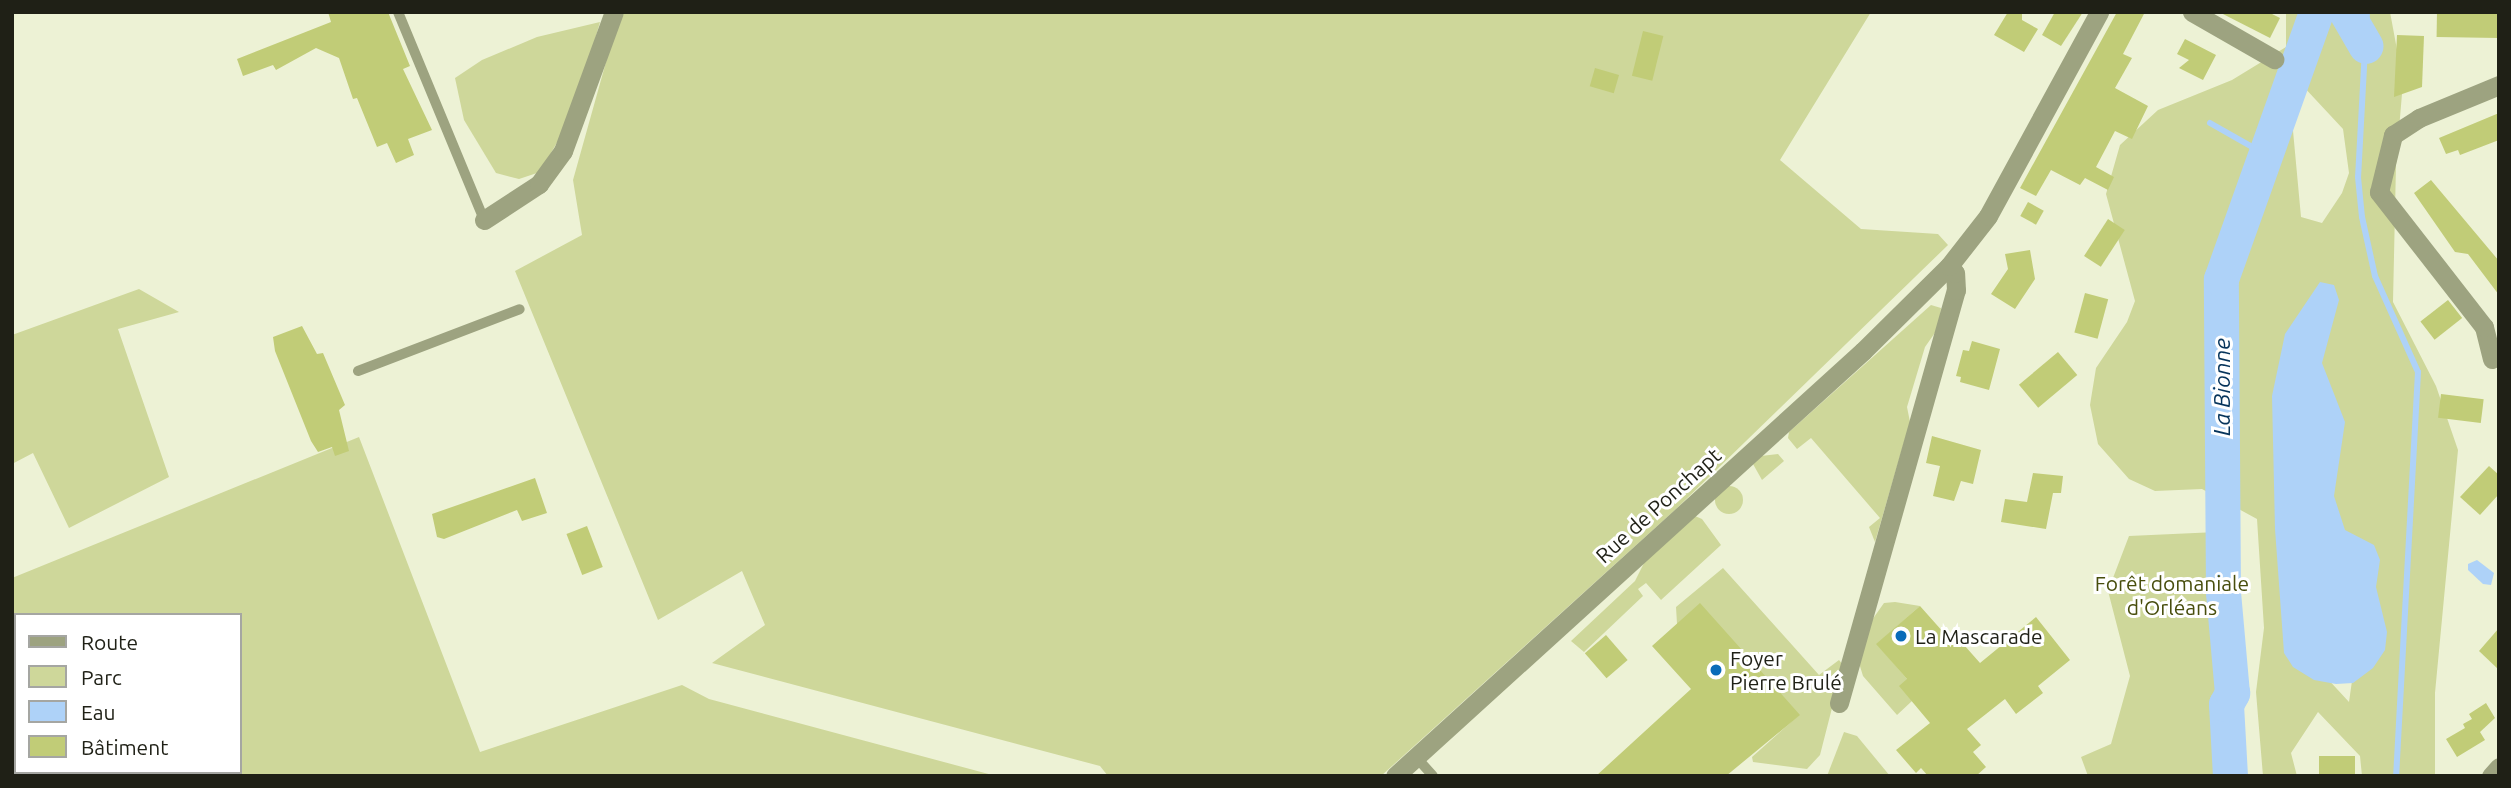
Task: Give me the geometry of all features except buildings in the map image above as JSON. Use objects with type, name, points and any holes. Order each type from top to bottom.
[{"type":"street","points":[[485,220],[539,184],[563,150],[614,12]]},
{"type":"street","name":"Rue de Ponchapt","points":[[1395,776],[1863,351],[1949,266],[1988,216],[2099,12]]},
{"type":"street","points":[[2192,12],[2274,59]]},
{"type":"street","points":[[2492,359],[2484,327],[2379,192],[2393,135],[2419,118],[2499,85]]},
{"type":"street","points":[[1839,703],[1956,290],[1955,272],[1949,266]]},
{"type":"street","points":[[2491,776],[2499,767]]},
{"type":"lane","points":[[398,12],[485,220]]},
{"type":"lane","points":[[358,371],[520,309]]},
{"type":"lane","points":[[1416,757],[1433,776]]},
{"type":"green space","points":[[620,12],[1871,12],[1780,160],[1861,229],[1938,234],[1948,245],[1676,509],[1381,776],[1108,776],[1100,766],[712,663],[765,625],[742,571],[658,620],[515,271],[582,235],[573,180]]},
{"type":"green space","points":[[2286,12],[2390,12],[2403,82],[2396,165],[2393,302],[2436,386],[2458,450],[2435,693],[2435,776],[2362,776],[2360,756],[2318,712],[2291,753],[2297,776],[2263,776],[2256,692],[2264,628],[2257,519],[2202,489],[2155,491],[2129,479],[2098,444],[2090,405],[2096,368],[2127,322],[2135,301],[2106,194],[2120,145],[2158,110],[2232,80],[2286,47]],"holes":[[[2302,85],[2343,129],[2349,173],[2342,193],[2322,223],[2301,217],[2291,109]],[[2337,532],[2353,674],[2349,702],[2301,650]]]},
{"type":"green space","points":[[600,22],[574,113],[540,172],[519,179],[496,173],[464,120],[455,78],[482,60],[537,37]]},
{"type":"green space","points":[[139,289],[179,312],[118,329],[169,477],[69,528],[33,453],[12,464],[12,335]]},
{"type":"green space","points":[[1931,305],[1941,308],[1939,327],[1925,347],[1907,407],[1910,422],[1875,542],[1869,527],[1880,518],[1811,438],[1797,449],[1788,438],[1789,432]]},
{"type":"green space","points":[[359,437],[480,752],[682,685],[709,699],[996,776],[12,776],[12,578]]},
{"type":"green space","points":[[1778,454],[1784,461],[1762,480],[1753,464],[1761,456]]},
{"type":"green space","points":[[1729,486],[1739,490],[1743,500],[1739,510],[1729,514],[1719,510],[1715,500],[1719,490]]},
{"type":"green space","points":[[1695,516],[1702,519],[1721,545],[1661,600],[1646,583],[1638,589],[1643,596],[1584,652],[1571,641],[1635,581],[1646,559]]},
{"type":"green space","name":"Forêt domaniale d'Orléans","points":[[2239,531],[2221,741],[2223,776],[2088,776],[2081,757],[2111,744],[2130,676],[2108,591],[2129,536]]},
{"type":"green space","points":[[1723,568],[1819,675],[1839,660],[1843,665],[1820,755],[1807,769],[1753,762],[1752,757],[1799,715],[1677,624],[1676,607]]},
{"type":"green space","points":[[1884,603],[1920,606],[1877,644],[1907,679],[1912,701],[1897,715],[1863,676],[1859,663],[1867,627]]},
{"type":"green space","points":[[1844,732],[1857,736],[1890,776],[1827,776]]},
{"type":"water","points":[[2320,282],[2334,285],[2339,300],[2322,363],[2345,422],[2334,496],[2345,530],[2374,545],[2380,560],[2376,587],[2387,632],[2385,650],[2373,668],[2353,683],[2336,684],[2314,680],[2293,667],[2284,653],[2275,529],[2272,396],[2285,334]]},
{"type":"water","points":[[2477,560],[2494,573],[2491,585],[2483,584],[2468,570],[2468,564]]},
{"type":"waterway","name":"La Bionne","points":[[2230,776],[2226,704],[2232,693],[2223,592],[2221,279],[2316,12]]},
{"type":"waterway","points":[[2346,12],[2366,46]]},
{"type":"waterway","points":[[2367,12],[2358,177],[2362,217],[2375,276],[2418,372],[2396,776]]},
{"type":"waterway","points":[[2210,123],[2263,153]]},
{"type":"place","name":"La Mascarade","points":[[1901,636]]},
{"type":"place","name":"Foyer Pierre Brulé","points":[[1716,670]]}]
